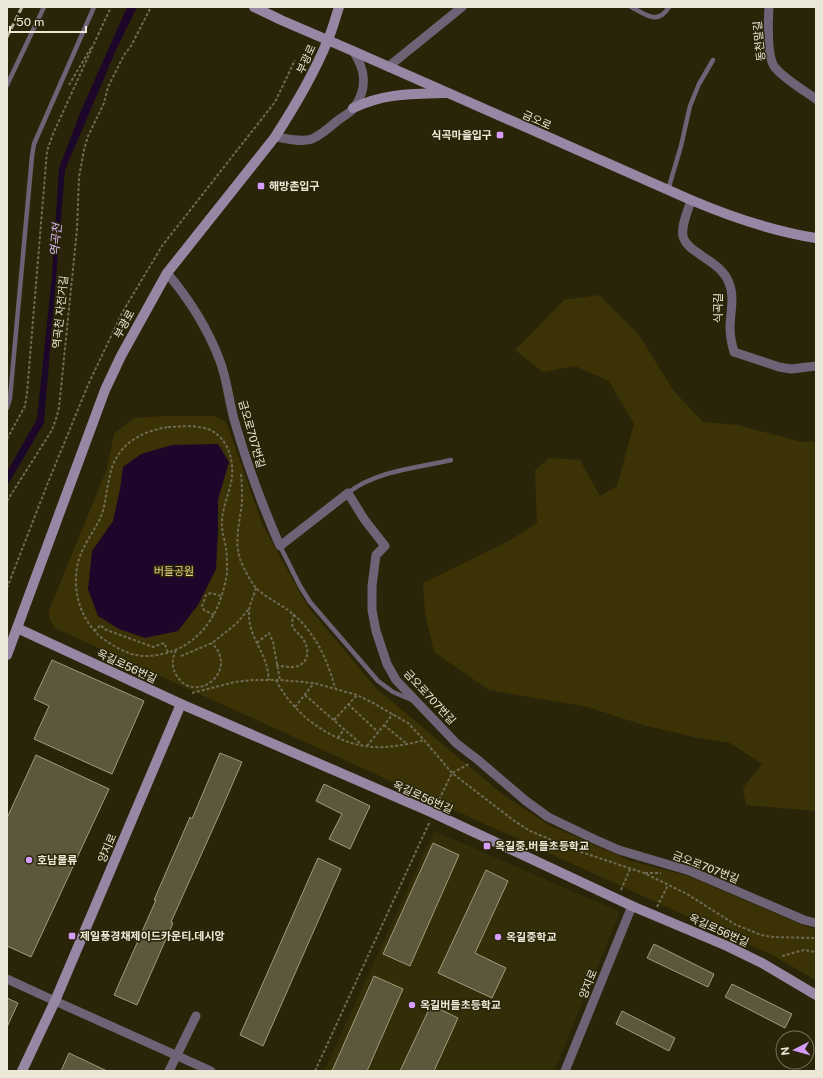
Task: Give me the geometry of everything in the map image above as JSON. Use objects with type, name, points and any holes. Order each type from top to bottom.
[{"type":"main road","name":"금오로","points":[[254,7],[690,200],[732,217],[757,225],[778,231],[816,238]]},
{"type":"main road","name":"부광로","points":[[7,655],[105,390],[121,356],[167,273],[275,137],[308,84],[328,41],[338,7]]},
{"type":"main road","points":[[353,108],[368,101],[401,94],[447,93]]},
{"type":"main road","name":"옥길로56번길","points":[[17,628],[181,704],[433,814],[632,906],[727,946],[762,963],[816,995]]},
{"type":"main road","name":"양지로","points":[[22,1071],[55,1002],[181,704]]},
{"type":"street","points":[[388,67],[462,7]]},
{"type":"street","name":"동천말길","points":[[769,7],[767,21],[771,56],[774,65],[781,73],[816,99]]},
{"type":"street","points":[[275,137],[301,140],[311,139],[322,133],[353,108],[364,87],[364,72],[360,61],[353,51]]},
{"type":"street","name":"식곡길","points":[[690,200],[683,236],[689,247],[712,261],[722,270],[729,282],[732,293],[730,329],[734,352],[779,367],[791,368],[816,366]]},
{"type":"street","name":"금오로707번길","points":[[167,273],[185,295],[220,361],[232,414],[247,464],[280,546]]},
{"type":"street","points":[[280,546],[348,493]]},
{"type":"street","name":"금오로707번길","points":[[348,493],[364,519],[385,546],[376,555],[372,586],[372,610],[376,631],[387,664],[396,680],[456,743],[526,801],[548,817],[619,850],[690,871],[804,920],[816,923]]},
{"type":"street","name":"양지로","points":[[565,1071],[632,906]]},
{"type":"street","points":[[7,979],[55,1002],[211,1071]]},
{"type":"street","points":[[169,1071],[196,1016]]},
{"type":"lane","points":[[7,85],[44,7]]},
{"type":"lane","points":[[7,408],[10,398],[34,144],[94,7]]},
{"type":"lane","points":[[631,7],[652,17],[658,18],[664,15],[669,7]]},
{"type":"lane","points":[[668,190],[681,146],[690,106],[698,84],[713,60]]},
{"type":"lane","points":[[348,493],[358,486],[380,476],[451,460]]},
{"type":"lane","points":[[280,546],[300,586],[310,602],[378,681],[393,692],[419,704]]},
{"type":"path","points":[[7,438],[20,417],[26,400],[47,151],[53,134],[111,7]]},
{"type":"path","name":"역곡천 자전거길","points":[[7,501],[52,430],[59,408],[77,229],[79,177],[88,136],[104,103],[108,87],[151,7]]},
{"type":"path","points":[[66,89],[98,35]]},
{"type":"path","points":[[200,426],[213,432],[222,439],[230,452],[233,471],[222,526],[226,548],[227,571],[221,596],[214,615],[199,635],[188,643],[168,652],[148,656],[137,656],[118,649],[94,631],[87,622],[78,603],[76,582],[79,559],[105,505],[111,471],[116,460],[130,441],[147,432],[168,427],[200,426]]},
{"type":"path","points":[[247,464],[241,471],[242,502],[237,535],[240,559],[245,571],[256,588],[294,614],[310,633],[321,649],[330,669],[335,688]]},
{"type":"path","points":[[256,588],[249,610],[250,628],[267,665],[269,680]]},
{"type":"path","points":[[214,615],[204,610],[202,606],[206,595],[210,593],[221,596]]},
{"type":"path","points":[[181,656],[212,643],[236,624],[249,610]]},
{"type":"path","points":[[276,665],[293,667],[298,666],[304,662],[308,655],[306,643],[303,637],[293,627],[292,621],[294,614]]},
{"type":"path","points":[[94,631],[101,625],[104,629],[153,647],[164,643],[168,652]]},
{"type":"path","points":[[257,642],[269,633],[273,642],[276,665],[280,680]]},
{"type":"path","points":[[177,648],[173,656],[172,664],[174,672],[185,684],[193,687],[201,687],[212,681],[220,672],[221,656],[212,643]]},
{"type":"path","points":[[192,693],[235,682],[252,680],[280,680],[314,683],[357,695],[393,714],[408,724],[424,740],[452,774],[530,831],[668,885],[687,894],[736,925],[761,935],[773,937],[816,938]]},
{"type":"path","points":[[276,680],[287,698],[295,707],[325,732],[338,738],[367,746],[384,747],[424,740]]},
{"type":"path","points":[[295,707],[314,683]]},
{"type":"path","points":[[305,695],[362,745]]},
{"type":"path","points":[[334,720],[357,695]]},
{"type":"path","points":[[348,704],[378,732]]},
{"type":"path","points":[[367,746],[393,714]]},
{"type":"path","points":[[384,725],[407,744]]},
{"type":"path","points":[[338,738],[344,729]]},
{"type":"path","points":[[315,1071],[452,774],[478,760]]},
{"type":"path","points":[[617,899],[630,869]]},
{"type":"path","points":[[654,915],[668,885]]},
{"type":"path","points":[[782,956],[804,950],[816,952]]},
{"type":"shaded area","name":"옥길중학교","points":[[434,831],[620,912],[554,1071],[324,1071]]},
{"type":"green space","points":[[599,295],[639,335],[673,390],[703,422],[737,425],[802,442],[816,441],[816,811],[746,805],[743,788],[762,764],[730,743],[698,738],[643,725],[588,707],[489,690],[434,652],[425,613],[423,583],[509,541],[537,523],[535,470],[549,458],[580,460],[600,496],[617,486],[634,424],[609,381],[575,366],[543,372],[515,350],[564,300]]},
{"type":"green space","name":"버들공원","points":[[165,416],[214,416],[226,422],[263,526],[308,607],[377,689],[502,794],[549,825],[631,861],[688,876],[802,925],[816,929],[816,980],[770,954],[55,628],[50,620],[49,610],[107,469],[114,434],[134,418]]},
{"type":"water","name":"역곡천","points":[[127,7],[137,7],[116,50],[65,170],[44,423],[7,486],[7,472],[37,419],[52,275],[59,168],[80,113]]},
{"type":"water","points":[[218,444],[229,462],[218,500],[216,569],[198,605],[178,631],[145,638],[119,629],[98,616],[88,589],[92,551],[113,521],[123,467],[141,454],[172,445]]},
{"type":"building","points":[[52,660],[144,701],[112,774],[34,739],[49,706],[34,699]]},
{"type":"building","points":[[220,753],[242,762],[171,922],[173,923],[137,1005],[114,995],[156,900],[154,900],[190,817],[192,819]]},
{"type":"building","points":[[36,755],[109,789],[31,957],[7,946],[7,818]]},
{"type":"building","points":[[324,784],[370,806],[350,849],[329,839],[342,814],[316,801]]},
{"type":"building","points":[[433,843],[459,855],[410,966],[383,954]]},
{"type":"building","points":[[318,858],[341,869],[263,1046],[240,1035]]},
{"type":"building","points":[[486,870],[508,881],[475,953],[506,968],[492,998],[438,973]]},
{"type":"building","points":[[654,944],[714,974],[708,987],[647,958]]},
{"type":"building","points":[[374,976],[403,989],[367,1071],[332,1071]]},
{"type":"building","points":[[732,984],[792,1014],[785,1028],[725,997]]},
{"type":"building","points":[[7,998],[18,1003],[7,1027]]},
{"type":"building","points":[[431,1005],[458,1018],[434,1071],[400,1071]]},
{"type":"building","points":[[622,1011],[675,1038],[669,1051],[616,1024]]},
{"type":"building","points":[[69,1053],[107,1071],[61,1071]]},
{"type":"railway","points":[[7,37],[22,7]]},
{"type":"place","name":"식곡마을입구","points":[[500,135]]},
{"type":"place","name":"해방촌입구","points":[[261,186]]},
{"type":"place","name":"옥길중.버들초등학교","points":[[487,846]]},
{"type":"place","name":"호남물류","points":[[29,860]]},
{"type":"place","name":"제일풍경채제이드카운티.데시앙","points":[[72,936]]},
{"type":"place","name":"옥길중학교","points":[[498,937]]},
{"type":"place","name":"옥길버들초등학교","points":[[412,1005]]}]
